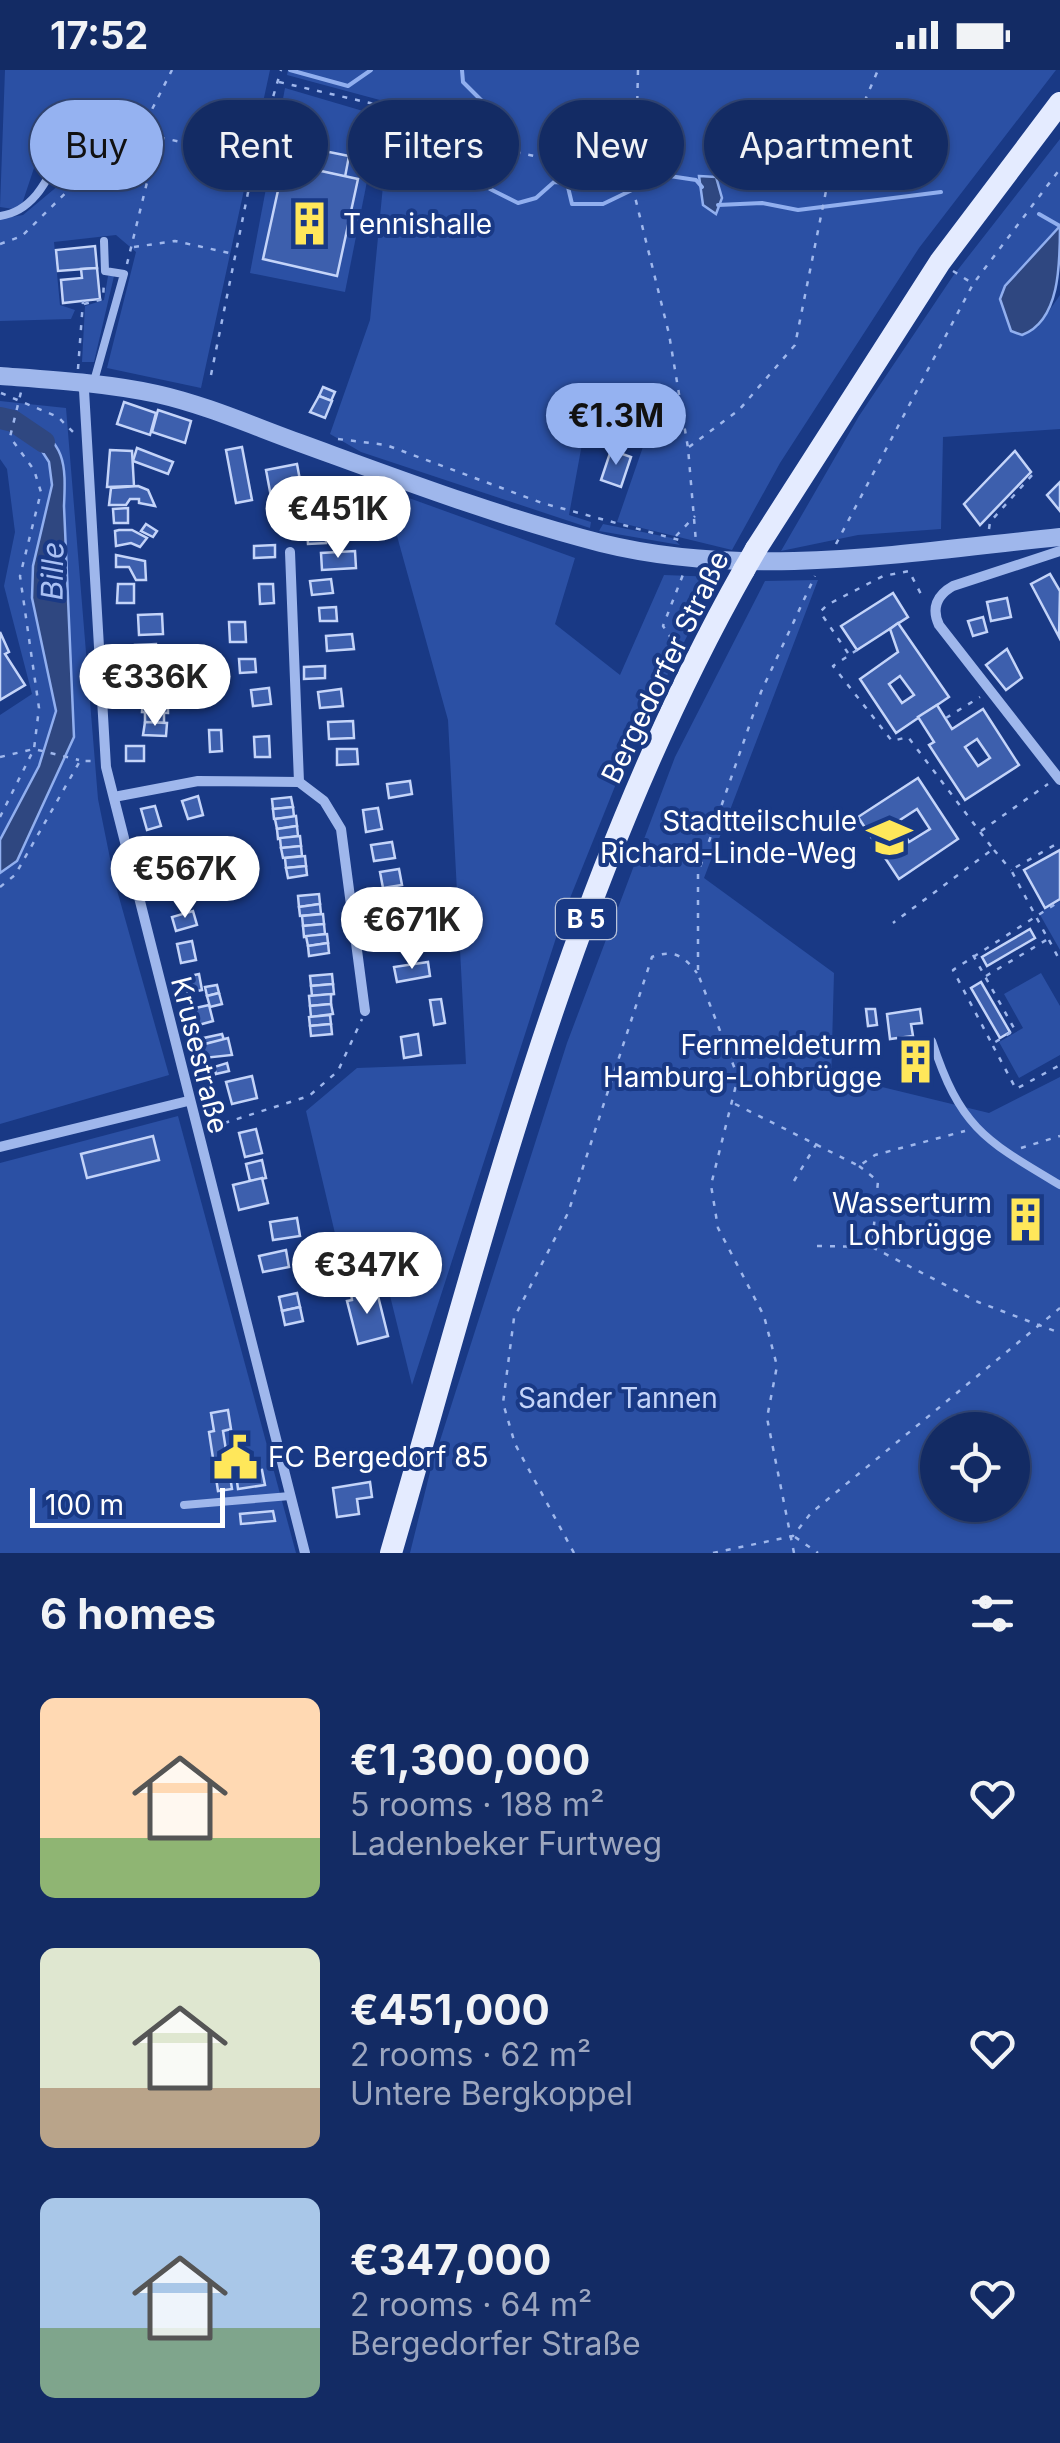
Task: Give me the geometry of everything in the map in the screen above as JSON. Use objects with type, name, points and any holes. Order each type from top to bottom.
[{"type":"main road","name":"Bergedorfer Straße","points":[[391,1553],[544,1039],[594,895],[696,663],[940,262],[1060,103]]},
{"type":"street","points":[[0,376],[83,378],[204,408],[367,468],[603,544],[689,558],[866,556],[1060,538],[1060,552],[953,586],[940,596],[934,612],[939,625],[1057,780]]},
{"type":"street","name":"Krusestraße","points":[[83,378],[106,762],[188,1101],[305,1553]]},
{"type":"street","points":[[290,552],[298,782]]},
{"type":"street","points":[[114,796],[198,781],[298,782],[324,801],[341,829],[365,1011]]},
{"type":"street","points":[[0,1147],[188,1101]]},
{"type":"lane","points":[[0,216],[16,214],[40,190]]},
{"type":"lane","points":[[83,378],[124,274],[105,272],[104,242]]},
{"type":"lane","points":[[932,1042],[941,1068],[980,1136],[1060,1186]]},
{"type":"lane","points":[[184,1505],[290,1496]]},
{"type":"path","points":[[157,100],[172,70]]},
{"type":"path","points":[[273,100],[282,70]]},
{"type":"path","points":[[638,70],[638,100]]},
{"type":"path","points":[[688,448],[738,410],[795,345],[826,191],[878,70]]},
{"type":"path","points":[[278,82],[370,104],[539,156]]},
{"type":"path","points":[[840,539],[973,284],[1060,169]]},
{"type":"path","points":[[0,244],[22,236],[69,190]]},
{"type":"path","points":[[124,274],[146,190]]},
{"type":"path","points":[[211,375],[249,190]]},
{"type":"path","points":[[636,190],[670,334],[696,515],[689,558],[663,626],[686,660],[696,663]]},
{"type":"path","points":[[132,248],[175,241],[236,254]]},
{"type":"path","points":[[940,262],[973,284]]},
{"type":"path","points":[[83,378],[82,302],[103,298],[105,272]]},
{"type":"path","points":[[0,817],[34,750],[39,688],[20,576],[41,492],[34,470],[10,438],[24,378]]},
{"type":"path","points":[[0,392],[58,417],[88,447]]},
{"type":"path","points":[[326,439],[386,445],[542,503],[674,538],[689,558]]},
{"type":"path","points":[[988,531],[990,522],[1033,474]]},
{"type":"path","points":[[674,538],[696,515]]},
{"type":"path","points":[[698,974],[698,873],[761,692],[818,569]]},
{"type":"path","points":[[849,655],[820,612],[884,576],[909,571],[934,612]]},
{"type":"path","points":[[857,650],[833,666],[892,742],[908,736],[1011,870],[1060,961]]},
{"type":"path","points":[[946,718],[990,690]]},
{"type":"path","points":[[0,757],[34,750],[106,762]]},
{"type":"path","points":[[0,887],[15,875],[80,760]]},
{"type":"path","points":[[980,832],[1057,780]]},
{"type":"path","points":[[1011,870],[1060,842]]},
{"type":"path","points":[[892,923],[993,849]]},
{"type":"path","points":[[1060,901],[953,970],[1016,1089],[1060,1065]]},
{"type":"path","points":[[985,977],[1048,939]]},
{"type":"path","points":[[574,1553],[515,1444],[503,1404],[514,1318],[568,1213],[652,956],[676,954],[687,958],[698,974],[738,1077],[711,1185],[718,1228],[764,1316],[777,1366],[767,1418],[772,1460],[794,1553]]},
{"type":"path","points":[[973,955],[1015,1030],[992,1044]]},
{"type":"path","points":[[196,1131],[309,1096],[338,1071],[365,1011]]},
{"type":"path","points":[[734,1103],[818,1142],[878,1181],[872,1247]]},
{"type":"path","points":[[860,1166],[875,1154],[961,1130],[980,1136]]},
{"type":"path","points":[[1006,1152],[1060,1136]]},
{"type":"path","points":[[794,1181],[818,1142]]},
{"type":"path","points":[[817,1246],[872,1247],[978,1302],[1041,1322],[1060,1333]]},
{"type":"path","points":[[713,1553],[793,1536],[811,1513],[1060,1308]]},
{"type":"path","points":[[793,1536],[818,1553]]},
{"type":"green space","points":[[5,70],[270,70],[263,100],[183,100],[183,190],[244,190],[201,388],[107,368],[136,252],[116,235],[54,242],[60,305],[75,310],[71,319],[0,321],[0,219],[23,215],[53,190],[163,190],[163,100],[30,100],[30,180],[20,210],[0,207]]},
{"type":"green space","points":[[288,70],[1056,70],[919,248],[780,463],[732,550],[617,522],[645,441],[586,422],[569,515],[591,522],[590,528],[361,452],[330,434],[370,320],[383,190],[519,190],[519,100],[380,100],[287,75]]},
{"type":"green space","points":[[285,88],[326,100],[283,100]]},
{"type":"green space","points":[[328,101],[348,107],[348,190],[365,190],[345,292],[250,273],[266,190],[328,190]]},
{"type":"green space","points":[[1060,139],[1060,226],[1005,286],[1000,299],[1011,331],[1038,327],[1060,295],[1060,429],[943,437],[941,529],[858,535],[781,551],[859,416],[953,276]]},
{"type":"green space","points":[[108,276],[114,276],[94,362],[82,362],[85,306],[104,300]]},
{"type":"green space","points":[[0,401],[66,408],[98,799],[115,883],[169,1075],[0,1124],[0,715],[32,694],[4,586],[15,532],[7,469],[0,459]]},
{"type":"green space","points":[[384,489],[575,558],[555,624],[620,675],[664,575],[717,577],[630,749],[564,913],[412,1385],[380,1255],[342,1263],[306,1111],[357,1068],[466,1064],[448,720]]},
{"type":"green space","points":[[603,524],[672,538],[680,545],[599,531]]},
{"type":"green space","name":"Sander Tannen","points":[[818,580],[704,878],[834,973],[831,1083],[882,1087],[989,1113],[1060,1077],[1060,1553],[410,1553],[430,1472],[567,1043],[675,757],[765,581]]},
{"type":"green space","points":[[1060,901],[1060,950],[1039,913]]},
{"type":"green space","points":[[1041,973],[1060,1006],[1060,1055],[1019,1078],[999,1042],[1023,1028],[1004,994]]},
{"type":"green space","points":[[178,1116],[296,1553],[0,1553],[0,1163]]},
{"type":"water","points":[[699,176],[704,176],[704,190],[720,190],[722,198],[716,214],[703,205]]},
{"type":"water","points":[[1060,226],[1058,273],[1051,304],[1035,328],[1022,335],[1011,331],[1000,299],[1005,286]]},
{"type":"water","points":[[25,419],[56,446],[65,478],[74,737],[17,861],[0,873],[0,840],[39,766],[56,711],[32,598],[33,566],[52,485],[49,462],[40,448],[16,429]]},
{"type":"building","points":[[328,152],[348,156],[345,177],[328,173]]},
{"type":"building","name":"Tennishalle","points":[[328,173],[348,177],[348,190],[356,190],[337,276],[263,259],[278,190],[328,190]]},
{"type":"building","points":[[95,246],[97,268],[58,271],[56,250]]},
{"type":"building","points":[[97,268],[100,299],[63,303],[61,280],[82,278],[81,269]]},
{"type":"building","points":[[323,387],[335,392],[331,401],[319,396]]},
{"type":"building","points":[[319,396],[332,401],[325,418],[310,412]]},
{"type":"building","points":[[124,402],[156,413],[150,435],[117,424]]},
{"type":"building","points":[[158,410],[191,421],[185,443],[152,432]]},
{"type":"building","points":[[242,447],[252,500],[236,503],[226,450]]},
{"type":"building","points":[[137,448],[173,462],[168,474],[133,461]]},
{"type":"building","points":[[110,450],[132,451],[134,486],[107,487]]},
{"type":"building","points":[[611,450],[631,457],[621,487],[601,480]]},
{"type":"building","points":[[1015,451],[1031,472],[980,525],[964,504]]},
{"type":"building","points":[[297,464],[303,496],[272,502],[266,470]]},
{"type":"building","points":[[1060,482],[1060,511],[1047,495]]},
{"type":"building","points":[[138,486],[148,490],[155,506],[139,503],[139,499],[130,499],[126,505],[109,505],[111,488]]},
{"type":"building","points":[[128,508],[128,523],[114,523],[113,509]]},
{"type":"building","points":[[146,524],[157,531],[153,537],[141,531]]},
{"type":"building","points":[[326,527],[326,543],[308,544],[307,528]]},
{"type":"building","points":[[132,530],[147,538],[140,547],[131,543],[116,546],[115,531]]},
{"type":"building","points":[[275,545],[275,557],[254,558],[254,546]]},
{"type":"building","points":[[355,551],[356,568],[322,570],[321,553]]},
{"type":"building","points":[[116,555],[145,561],[146,580],[136,580],[129,567],[116,567]]},
{"type":"building","points":[[1050,574],[1060,591],[1059,637],[1031,584]]},
{"type":"building","points":[[331,579],[333,593],[312,595],[310,581]]},
{"type":"building","points":[[118,584],[134,584],[134,603],[117,603]]},
{"type":"building","points":[[259,584],[273,584],[274,603],[260,604]]},
{"type":"building","points":[[893,593],[908,617],[857,650],[841,626]]},
{"type":"building","points":[[1007,598],[1011,617],[991,621],[987,602]]},
{"type":"building","points":[[336,607],[337,621],[320,621],[319,608]]},
{"type":"building","points":[[162,614],[163,634],[139,635],[138,615]]},
{"type":"building","points":[[983,617],[987,632],[973,636],[968,621]]},
{"type":"building","points":[[229,622],[245,622],[246,642],[230,642]]},
{"type":"building","points":[[898,623],[949,697],[896,733],[860,679],[898,652],[890,629]],"holes":[[[900,676],[914,695],[902,703],[889,684]]]},
{"type":"building","points":[[0,632],[9,652],[5,654],[25,685],[0,700]]},
{"type":"building","points":[[352,634],[354,649],[327,651],[326,636]]},
{"type":"building","points":[[156,644],[157,659],[136,660],[135,645]]},
{"type":"building","points":[[1007,649],[1022,678],[1006,690],[986,665]]},
{"type":"building","points":[[239,659],[255,659],[256,672],[240,673]]},
{"type":"building","points":[[325,666],[325,678],[304,679],[304,667]]},
{"type":"building","points":[[137,671],[157,671],[157,684],[138,684]]},
{"type":"building","points":[[138,684],[150,684],[150,692],[137,692]]},
{"type":"building","points":[[269,688],[271,704],[253,706],[251,690]]},
{"type":"building","points":[[341,689],[343,706],[320,708],[318,692]]},
{"type":"building","points":[[143,697],[168,699],[168,713],[142,712]]},
{"type":"building","points":[[937,705],[952,729],[983,709],[1019,765],[965,800],[929,745],[934,742],[918,717]],"holes":[[[977,739],[990,758],[978,766],[965,747]]]},
{"type":"building","points":[[145,712],[164,713],[164,723],[145,722]]},
{"type":"building","points":[[353,721],[354,738],[329,739],[328,722]]},
{"type":"building","points":[[145,722],[167,723],[166,736],[143,735]]},
{"type":"building","points":[[209,730],[221,730],[222,751],[210,752]]},
{"type":"building","points":[[269,736],[270,757],[255,757],[254,737]]},
{"type":"building","points":[[126,746],[144,746],[144,761],[126,761]]},
{"type":"building","points":[[337,749],[357,749],[358,764],[337,765]]},
{"type":"building","points":[[918,778],[958,839],[899,879],[858,817]],"holes":[[[917,809],[930,829],[909,842],[897,822]]]},
{"type":"building","points":[[410,781],[412,794],[389,798],[387,784]]},
{"type":"building","points":[[198,796],[203,815],[188,819],[182,801]]},
{"type":"building","points":[[291,797],[293,807],[273,809],[272,799]]},
{"type":"building","points":[[155,806],[161,826],[147,830],[141,809]]},
{"type":"building","points":[[293,807],[294,817],[274,819],[273,809]]},
{"type":"building","points":[[378,808],[382,829],[366,832],[363,810]]},
{"type":"building","points":[[296,816],[297,826],[277,829],[275,819]]},
{"type":"building","points":[[297,826],[298,836],[278,839],[277,829]]},
{"type":"building","points":[[300,836],[301,846],[281,848],[280,838]]},
{"type":"building","points":[[173,840],[175,851],[203,844],[206,854],[171,864],[169,858],[156,862],[152,846]]},
{"type":"building","points":[[392,842],[395,858],[374,861],[371,845]]},
{"type":"building","points":[[301,846],[302,856],[283,858],[281,848]]},
{"type":"building","points":[[1060,850],[1060,899],[1045,908],[1024,870]]},
{"type":"building","points":[[305,856],[306,866],[286,868],[285,858]]},
{"type":"building","points":[[306,866],[307,875],[288,878],[286,868]]},
{"type":"building","points":[[399,869],[402,885],[383,888],[380,872]]},
{"type":"building","points":[[178,880],[183,894],[165,899],[162,884]]},
{"type":"building","points":[[204,889],[206,897],[192,900],[190,893]]},
{"type":"building","points":[[319,894],[320,904],[299,907],[298,896]]},
{"type":"building","points":[[406,902],[409,917],[392,920],[390,905]]},
{"type":"building","points":[[320,904],[321,914],[300,916],[299,907]]},
{"type":"building","points":[[193,911],[197,925],[176,931],[172,917]]},
{"type":"building","points":[[323,914],[324,924],[303,926],[302,916]]},
{"type":"building","points":[[324,924],[325,934],[304,937],[303,926]]},
{"type":"building","points":[[442,927],[445,947],[430,950],[427,929]]},
{"type":"building","points":[[1030,929],[1035,938],[987,966],[982,957]]},
{"type":"building","points":[[327,934],[328,943],[308,946],[306,936]]},
{"type":"building","points":[[192,941],[196,960],[181,963],[177,944]]},
{"type":"building","points":[[328,943],[329,953],[309,956],[308,946]]},
{"type":"building","points":[[428,962],[430,976],[397,982],[394,967]]},
{"type":"building","points":[[199,974],[202,990],[188,993],[185,977]]},
{"type":"building","points":[[332,974],[333,984],[311,986],[310,976]]},
{"type":"building","points":[[981,982],[1010,1032],[1000,1038],[971,988]]},
{"type":"building","points":[[333,984],[334,994],[312,996],[311,986]]},
{"type":"building","points":[[217,985],[219,993],[207,996],[205,987]]},
{"type":"building","points":[[219,993],[222,1004],[210,1007],[207,996]]},
{"type":"building","points":[[331,994],[331,1004],[310,1006],[309,996]]},
{"type":"building","points":[[441,999],[445,1023],[434,1025],[430,1000]]},
{"type":"building","points":[[331,1004],[333,1014],[311,1017],[310,1006]]},
{"type":"building","points":[[209,1005],[213,1021],[195,1026],[191,1009]]},
{"type":"building","points":[[866,1009],[875,1009],[877,1025],[868,1026]]},
{"type":"building","points":[[920,1009],[922,1023],[911,1024],[913,1036],[890,1039],[887,1014]]},
{"type":"building","points":[[330,1015],[331,1024],[310,1026],[309,1017]]},
{"type":"building","points":[[331,1024],[332,1034],[311,1036],[310,1026]]},
{"type":"building","points":[[222,1034],[224,1040],[201,1045],[199,1039]]},
{"type":"building","points":[[418,1034],[421,1055],[404,1058],[401,1037]]},
{"type":"building","points":[[228,1038],[232,1055],[204,1058],[201,1045]]},
{"type":"building","name":"Fernmeldeturm Hamburg-Lohbrügge","points":[[915,1055],[921,1061],[915,1067],[909,1061]]},
{"type":"building","points":[[227,1063],[229,1071],[216,1074],[214,1067]]},
{"type":"building","points":[[252,1076],[257,1098],[232,1104],[226,1082]]},
{"type":"building","points":[[256,1129],[262,1153],[245,1157],[239,1133]]},
{"type":"building","points":[[153,1136],[159,1160],[87,1178],[81,1154]]},
{"type":"building","points":[[262,1160],[266,1178],[250,1181],[246,1164]]},
{"type":"building","points":[[262,1178],[268,1203],[239,1210],[233,1185]]},
{"type":"building","name":"Wasserturm Lohbrügge","points":[[1021,1209],[1029,1209],[1035,1219],[1029,1229],[1021,1229],[1015,1223],[1015,1215]]},
{"type":"building","points":[[297,1218],[300,1236],[273,1240],[270,1222]]},
{"type":"building","points":[[286,1250],[289,1267],[263,1272],[259,1256]]},
{"type":"building","points":[[365,1289],[366,1295],[377,1292],[388,1336],[358,1344],[347,1301],[352,1300],[351,1293]]},
{"type":"building","points":[[297,1293],[300,1307],[282,1311],[279,1297]]},
{"type":"building","points":[[300,1307],[303,1321],[285,1325],[282,1311]]},
{"type":"building","points":[[228,1410],[231,1429],[223,1431],[232,1489],[218,1491],[209,1432],[214,1431],[211,1413]]},
{"type":"building","points":[[262,1470],[265,1485],[238,1489],[236,1474]]},
{"type":"building","points":[[370,1482],[372,1497],[357,1499],[359,1514],[337,1517],[333,1488]]},
{"type":"building","points":[[273,1511],[275,1521],[241,1524],[240,1514]]},
{"type":"waterway","points":[[290,70],[348,86],[371,70]]},
{"type":"waterway","points":[[462,70],[463,82],[506,125],[490,189],[518,203],[536,198],[554,182],[567,183],[572,204],[603,204],[663,175],[696,180],[702,187]]},
{"type":"waterway","points":[[718,205],[762,203],[798,210],[941,192]]},
{"type":"waterway","points":[[1039,214],[1060,226]]},
{"type":"waterway","name":"Bille","points":[[0,418],[13,421],[44,442]]},
{"type":"place","name":"Tennishalle","points":[[310,224]]},
{"type":"place","name":"Stadtteilschule Richard-Linde-Weg","points":[[890,837]]},
{"type":"place","name":"Fernmeldeturm Hamburg-Lohbrügge","points":[[915,1061]]},
{"type":"place","name":"Wasserturm Lohbrügge","points":[[1025,1219]]},
{"type":"place","name":"FC Bergedorf 85","points":[[235,1457]]}]
